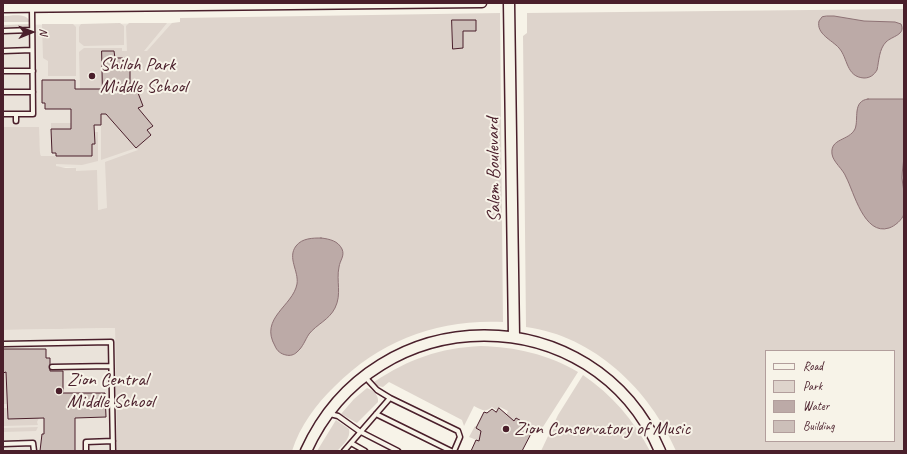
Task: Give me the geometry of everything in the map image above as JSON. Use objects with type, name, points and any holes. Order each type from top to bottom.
[{"type":"street","points":[[3,8],[191,4],[482,3]]},
{"type":"street","name":"Salem Boulevard","points":[[509,3],[514,337]]},
{"type":"street","points":[[306,451],[315,433],[341,397],[364,376],[391,358],[431,342],[473,335],[495,335],[514,337],[538,343],[562,352],[584,363],[605,378],[623,395],[639,414],[653,436],[660,451]]},
{"type":"lane","points":[[3,114],[33,114],[32,8]]},
{"type":"lane","points":[[3,31],[32,30]]},
{"type":"lane","points":[[3,51],[32,50]]},
{"type":"lane","points":[[3,71],[33,71]]},
{"type":"lane","points":[[3,92],[33,92]]},
{"type":"lane","points":[[16,114],[16,121]]},
{"type":"lane","points":[[3,344],[111,342],[113,451]]},
{"type":"lane","points":[[52,367],[111,366]]},
{"type":"lane","points":[[364,376],[377,390],[390,398],[458,431],[460,437],[452,451],[376,414]]},
{"type":"lane","points":[[344,451],[390,398]]},
{"type":"lane","points":[[328,413],[338,416],[361,432],[398,451]]},
{"type":"lane","points":[[86,451],[86,442],[113,441]]},
{"type":"lane","points":[[3,444],[33,443],[34,451]]},
{"type":"lane","points":[[351,444],[365,451]]},
{"type":"shaded area","name":"Shiloh Park Middle School","points":[[180,23],[182,157],[107,209],[98,210],[77,193],[76,168],[41,166],[38,127],[3,127],[3,25]]},
{"type":"shaded area","name":"Zion Central Middle School","points":[[115,328],[117,451],[3,451],[3,330]]},
{"type":"green space","points":[[904,9],[904,451],[676,451],[665,429],[651,407],[635,387],[617,370],[596,354],[574,342],[551,332],[526,327],[523,36],[527,33],[527,13]]},
{"type":"green space","points":[[500,13],[503,322],[456,324],[433,329],[391,345],[372,356],[353,370],[321,400],[304,424],[292,451],[117,451],[115,328],[3,330],[3,127],[39,127],[41,156],[92,156],[92,144],[95,143],[94,132],[98,132],[98,161],[82,165],[56,164],[56,166],[76,168],[76,171],[97,170],[98,210],[107,208],[105,162],[138,150],[136,148],[151,135],[147,130],[153,125],[138,108],[143,106],[135,85],[130,87],[130,64],[123,64],[122,58],[115,58],[114,51],[102,51],[102,89],[80,89],[79,52],[84,48],[122,48],[122,51],[127,51],[126,26],[129,23],[167,23],[144,51],[147,51],[172,23],[180,22],[180,18]]},
{"type":"green space","points":[[3,16],[22,16],[26,17],[30,22],[3,22]]},
{"type":"green space","points":[[120,23],[124,26],[124,45],[84,46],[79,42],[79,27],[81,24]]},
{"type":"green space","points":[[30,24],[28,27],[3,27],[3,25]]},
{"type":"green space","points":[[42,24],[73,24],[76,27],[76,76],[48,76],[48,61],[43,58]]},
{"type":"green space","points":[[101,114],[106,114],[136,148],[101,160]]},
{"type":"green space","points":[[51,123],[71,123],[71,129],[51,129]]},
{"type":"green space","points":[[481,346],[519,350],[543,356],[555,360],[578,372],[541,430],[539,431],[516,418],[514,421],[506,415],[508,411],[500,407],[496,410],[492,407],[490,409],[481,410],[474,406],[464,426],[462,420],[389,382],[383,387],[378,386],[374,382],[400,367],[425,356],[451,349]]},
{"type":"green space","points":[[5,372],[7,404],[3,404],[3,373]]},
{"type":"green space","points":[[583,375],[621,408],[636,428],[650,451],[541,451],[558,415]]},
{"type":"green space","points":[[367,388],[375,393],[378,397],[378,402],[357,423],[341,414],[354,399]]},
{"type":"green space","points":[[3,408],[8,408],[8,418],[39,418],[37,422],[38,425],[4,426]]},
{"type":"green space","points":[[336,420],[349,429],[349,435],[346,441],[337,451],[317,451]]},
{"type":"green space","points":[[475,426],[481,431],[479,441],[469,437]]},
{"type":"green space","points":[[38,427],[36,431],[3,432],[4,428]]},
{"type":"water","points":[[827,16],[864,21],[895,22],[901,24],[902,31],[884,45],[876,72],[870,77],[858,77],[851,71],[839,48],[820,30],[819,21],[822,17]]},
{"type":"water","points":[[904,99],[904,160],[902,178],[905,210],[900,221],[889,228],[880,229],[873,226],[867,219],[861,211],[845,174],[834,160],[832,154],[834,145],[849,136],[855,129],[858,107],[863,100]]},
{"type":"water","points":[[321,238],[336,242],[343,251],[338,272],[339,293],[337,303],[330,316],[309,334],[296,353],[292,355],[284,355],[276,348],[271,336],[271,328],[278,313],[290,299],[297,284],[293,260],[294,251],[298,243],[301,241]]},
{"type":"building","points":[[452,20],[476,20],[476,31],[463,31],[463,48],[453,49]]},
{"type":"building","points":[[102,51],[114,51],[115,58],[123,58],[123,64],[130,64],[130,87],[135,85],[143,106],[138,108],[153,126],[147,130],[151,135],[136,148],[106,114],[101,114],[101,125],[94,125],[95,144],[92,144],[92,156],[56,156],[56,153],[52,153],[51,129],[71,129],[71,109],[45,109],[45,103],[42,103],[42,80],[75,80],[75,89],[102,89]]},
{"type":"building","points":[[3,349],[46,349],[46,358],[50,358],[50,371],[63,371],[63,393],[105,393],[106,417],[75,418],[75,451],[40,451],[42,434],[44,434],[44,418],[8,419],[6,372],[3,373]]},
{"type":"building","name":"Zion Conservatory of Music","points":[[499,408],[514,421],[516,418],[534,428],[522,451],[471,451],[476,440],[479,441],[481,431],[476,428],[484,412],[487,413],[492,409],[496,412]]},
{"type":"place","name":"Shiloh Park Middle School","points":[[92,76]]},
{"type":"place","name":"Zion Central Middle School","points":[[59,391]]},
{"type":"place","name":"Zion Conservatory of Music","points":[[506,429]]}]
